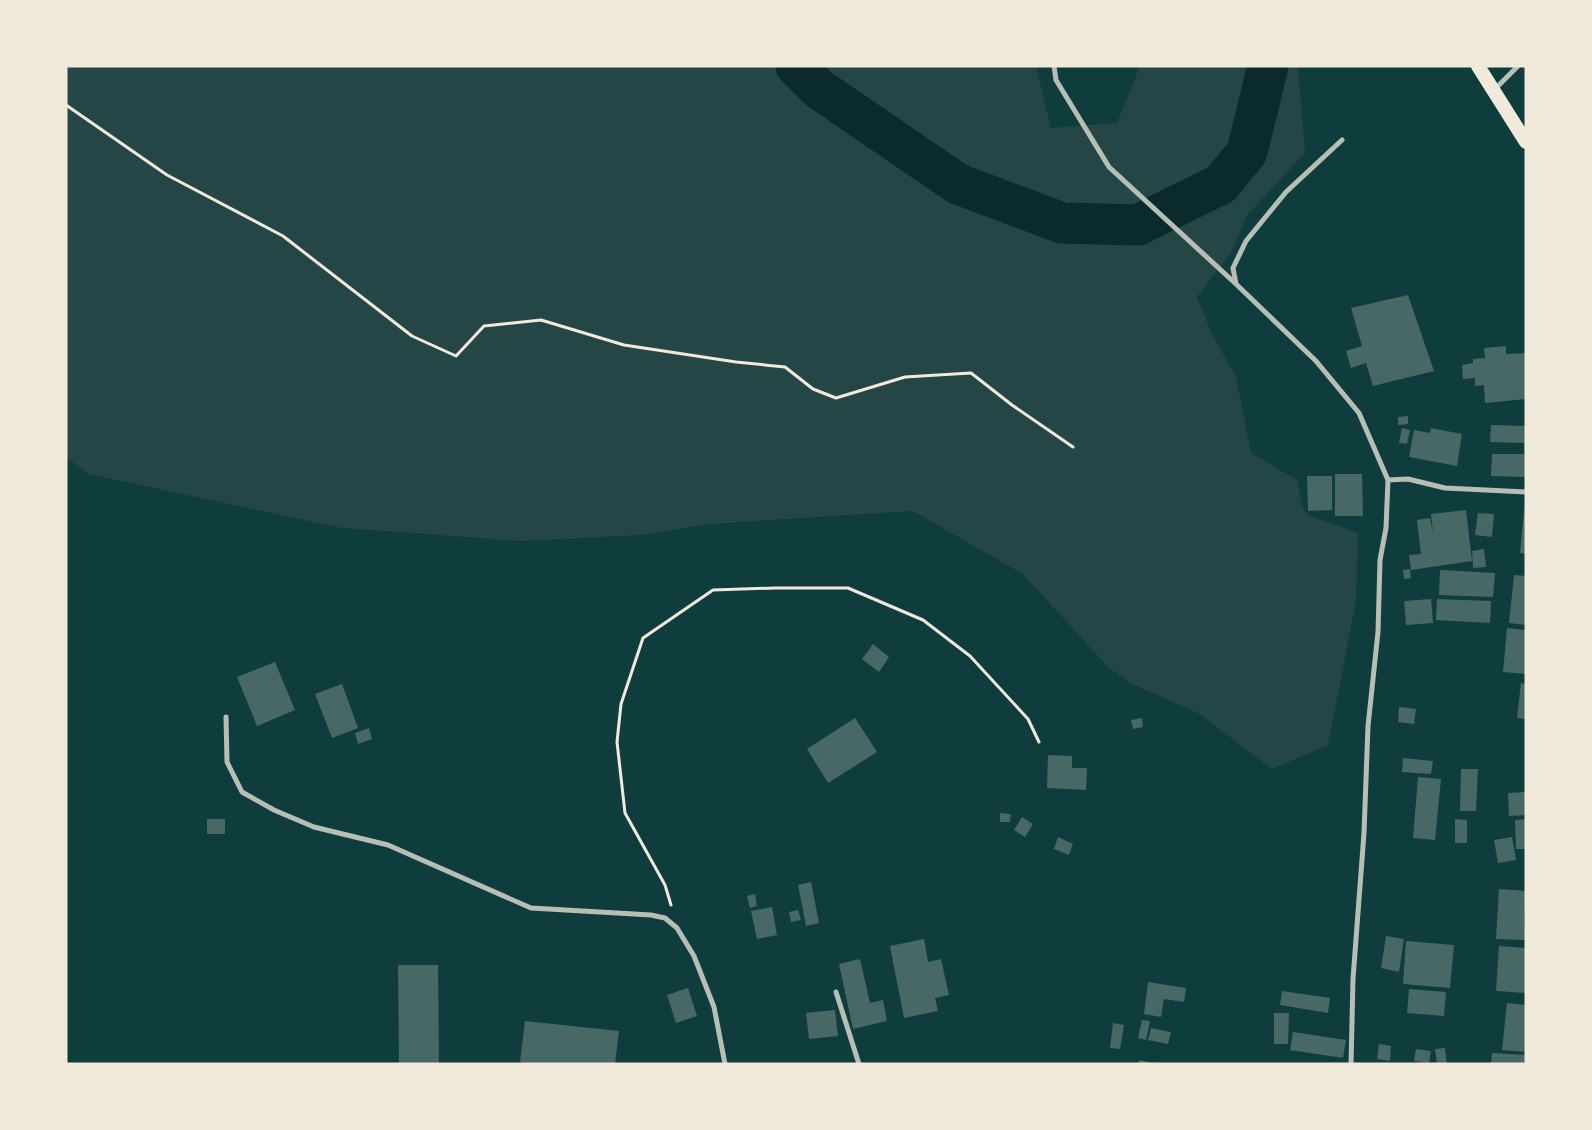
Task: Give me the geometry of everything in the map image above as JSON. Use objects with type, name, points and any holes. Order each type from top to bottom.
[{"type":"highway","points":[[1478,66],[1526,142]]},
{"type":"street","points":[[1054,66],[1056,80],[1109,167],[1316,361],[1359,413],[1388,480],[1386,528],[1380,560],[1378,632],[1368,726],[1364,833],[1353,979],[1351,1064]]},
{"type":"street","points":[[1493,91],[1518,66]]},
{"type":"street","points":[[1236,284],[1233,268],[1246,241],[1286,192],[1342,140]]},
{"type":"street","points":[[1388,480],[1408,479],[1445,488],[1526,492]]},
{"type":"street","points":[[226,717],[227,762],[242,792],[274,810],[314,827],[388,845],[532,908],[651,915],[665,918],[677,928],[694,956],[714,1007],[725,1064]]},
{"type":"street","points":[[836,992],[859,1064]]},
{"type":"path","points":[[66,105],[167,175],[283,236],[412,336],[456,356],[484,326],[541,320],[624,345],[736,362],[785,367],[812,388],[836,398],[905,377],[971,373],[1012,405],[1073,447]]},
{"type":"path","points":[[677,928],[665,885],[625,813],[617,742],[621,704],[643,638],[713,590],[848,588],[923,620],[970,656],[1028,719],[1039,742]]},
{"type":"shaded area","points":[[66,66],[1036,66],[1051,128],[1117,123],[1140,66],[1298,66],[1305,153],[1247,215],[1231,253],[1197,297],[1212,334],[1236,377],[1251,453],[1297,480],[1303,508],[1308,515],[1358,533],[1356,601],[1328,745],[1272,769],[1200,714],[1130,683],[1109,668],[1023,574],[913,511],[708,524],[643,535],[520,541],[342,528],[88,474],[66,457]]},
{"type":"building","points":[[1408,295],[1434,371],[1373,386],[1366,363],[1351,368],[1346,351],[1362,346],[1351,308]]},
{"type":"building","points":[[1506,346],[1506,354],[1526,353],[1526,399],[1485,403],[1484,385],[1475,386],[1475,378],[1463,379],[1462,365],[1473,363],[1473,359],[1485,358],[1484,348]]},
{"type":"building","points":[[1408,416],[1408,424],[1398,425],[1398,417]]},
{"type":"building","points":[[1491,425],[1526,426],[1526,477],[1491,476],[1492,454],[1524,454],[1524,443],[1490,442]]},
{"type":"building","points":[[1402,428],[1410,430],[1407,444],[1399,443]]},
{"type":"building","points":[[1431,428],[1462,434],[1457,466],[1409,457],[1414,430],[1430,433]]},
{"type":"building","points":[[1335,474],[1362,474],[1363,516],[1335,516]]},
{"type":"building","points":[[1307,476],[1332,476],[1332,510],[1308,511]]},
{"type":"building","points":[[1466,510],[1472,561],[1411,570],[1409,555],[1421,554],[1417,520],[1430,518],[1433,533],[1431,514]]},
{"type":"building","points":[[1524,510],[1526,510],[1526,554],[1520,553]]},
{"type":"building","points":[[1478,513],[1494,514],[1492,537],[1475,535]]},
{"type":"building","points":[[1484,549],[1486,567],[1473,568],[1472,551]]},
{"type":"building","points":[[1410,569],[1411,578],[1404,579],[1403,570]]},
{"type":"building","points":[[1440,570],[1495,573],[1493,597],[1439,595]]},
{"type":"building","points":[[1514,575],[1526,576],[1526,625],[1509,623]]},
{"type":"building","points":[[1431,599],[1433,623],[1406,625],[1404,601]]},
{"type":"building","points":[[1437,599],[1491,601],[1490,623],[1436,620]]},
{"type":"building","points":[[1507,628],[1526,630],[1526,674],[1503,672]]},
{"type":"building","points":[[873,644],[889,657],[879,672],[862,659]]},
{"type":"building","points":[[275,662],[295,710],[257,726],[237,677]]},
{"type":"building","points":[[1521,683],[1526,684],[1526,719],[1517,718]]},
{"type":"building","points":[[342,684],[358,728],[332,738],[315,694]]},
{"type":"building","points":[[1399,707],[1416,709],[1414,724],[1398,722]]},
{"type":"building","points":[[855,718],[877,752],[828,783],[807,749]]},
{"type":"building","points":[[1142,718],[1143,727],[1133,729],[1131,720]]},
{"type":"building","points":[[369,728],[372,739],[358,744],[355,733]]},
{"type":"building","points":[[1048,755],[1072,756],[1072,768],[1087,768],[1086,790],[1047,788]]},
{"type":"building","points":[[1403,758],[1433,761],[1431,774],[1402,772]]},
{"type":"building","points":[[1461,769],[1478,769],[1476,811],[1460,811]]},
{"type":"building","points":[[1418,777],[1441,779],[1435,840],[1413,838]]},
{"type":"building","points":[[1526,792],[1526,815],[1509,816],[1508,793]]},
{"type":"building","points":[[1000,813],[1011,814],[1010,822],[1000,822]]},
{"type":"building","points":[[1022,817],[1033,824],[1025,837],[1014,830]]},
{"type":"building","points":[[207,819],[225,819],[225,834],[207,834]]},
{"type":"building","points":[[1455,819],[1467,820],[1467,843],[1455,843]]},
{"type":"building","points":[[1526,819],[1526,849],[1516,849],[1515,820]]},
{"type":"building","points":[[1058,837],[1073,844],[1069,855],[1054,849]]},
{"type":"building","points":[[1512,837],[1516,860],[1498,863],[1494,840]]},
{"type":"building","points":[[811,882],[819,923],[806,926],[798,885]]},
{"type":"building","points":[[1499,889],[1526,891],[1524,925],[1526,925],[1526,940],[1496,939]]},
{"type":"building","points":[[755,894],[757,906],[750,908],[747,896]]},
{"type":"building","points":[[772,907],[777,935],[757,939],[751,911]]},
{"type":"building","points":[[798,910],[801,920],[791,922],[789,912]]},
{"type":"building","points":[[1386,936],[1404,939],[1399,972],[1381,968]]},
{"type":"building","points":[[924,939],[928,962],[941,959],[949,995],[935,998],[938,1011],[904,1018],[890,946]]},
{"type":"building","points":[[1406,941],[1454,945],[1450,988],[1403,984]]},
{"type":"building","points":[[1499,946],[1526,948],[1526,993],[1496,991]]},
{"type":"building","points":[[860,959],[870,1003],[883,1000],[887,1021],[853,1029],[839,964]]},
{"type":"building","points":[[398,965],[438,965],[439,1064],[399,1064]]},
{"type":"building","points":[[1148,982],[1186,988],[1184,1002],[1164,999],[1161,1017],[1144,1014]]},
{"type":"building","points":[[688,988],[697,1016],[676,1023],[667,995]]},
{"type":"building","points":[[1409,989],[1446,992],[1444,1016],[1407,1013]]},
{"type":"building","points":[[1282,991],[1330,998],[1328,1013],[1280,1005]]},
{"type":"building","points":[[1507,1003],[1526,1005],[1526,1052],[1502,1050]]},
{"type":"building","points":[[835,1010],[838,1036],[809,1039],[806,1013]]},
{"type":"building","points":[[1274,1013],[1289,1013],[1288,1044],[1274,1044]]},
{"type":"building","points":[[1142,1020],[1150,1021],[1146,1040],[1138,1038]]},
{"type":"building","points":[[525,1021],[619,1031],[615,1064],[533,1064],[520,1062]]},
{"type":"building","points":[[1113,1023],[1124,1025],[1120,1049],[1110,1048]]},
{"type":"building","points":[[1151,1028],[1171,1032],[1168,1044],[1148,1040]]},
{"type":"building","points":[[1293,1032],[1346,1040],[1343,1058],[1290,1050]]},
{"type":"building","points":[[1379,1044],[1391,1046],[1390,1061],[1377,1059]]},
{"type":"building","points":[[1445,1048],[1447,1064],[1437,1064],[1435,1049]]},
{"type":"building","points":[[1416,1049],[1431,1051],[1429,1063],[1414,1061]]},
{"type":"building","points":[[1492,1053],[1526,1055],[1526,1064],[1491,1064]]},
{"type":"building","points":[[1139,1060],[1153,1063],[1153,1064],[1138,1064]]},
{"type":"waterway","points":[[796,66],[819,89],[958,184],[1062,223],[1138,225],[1221,184],[1247,152],[1268,66]]}]
